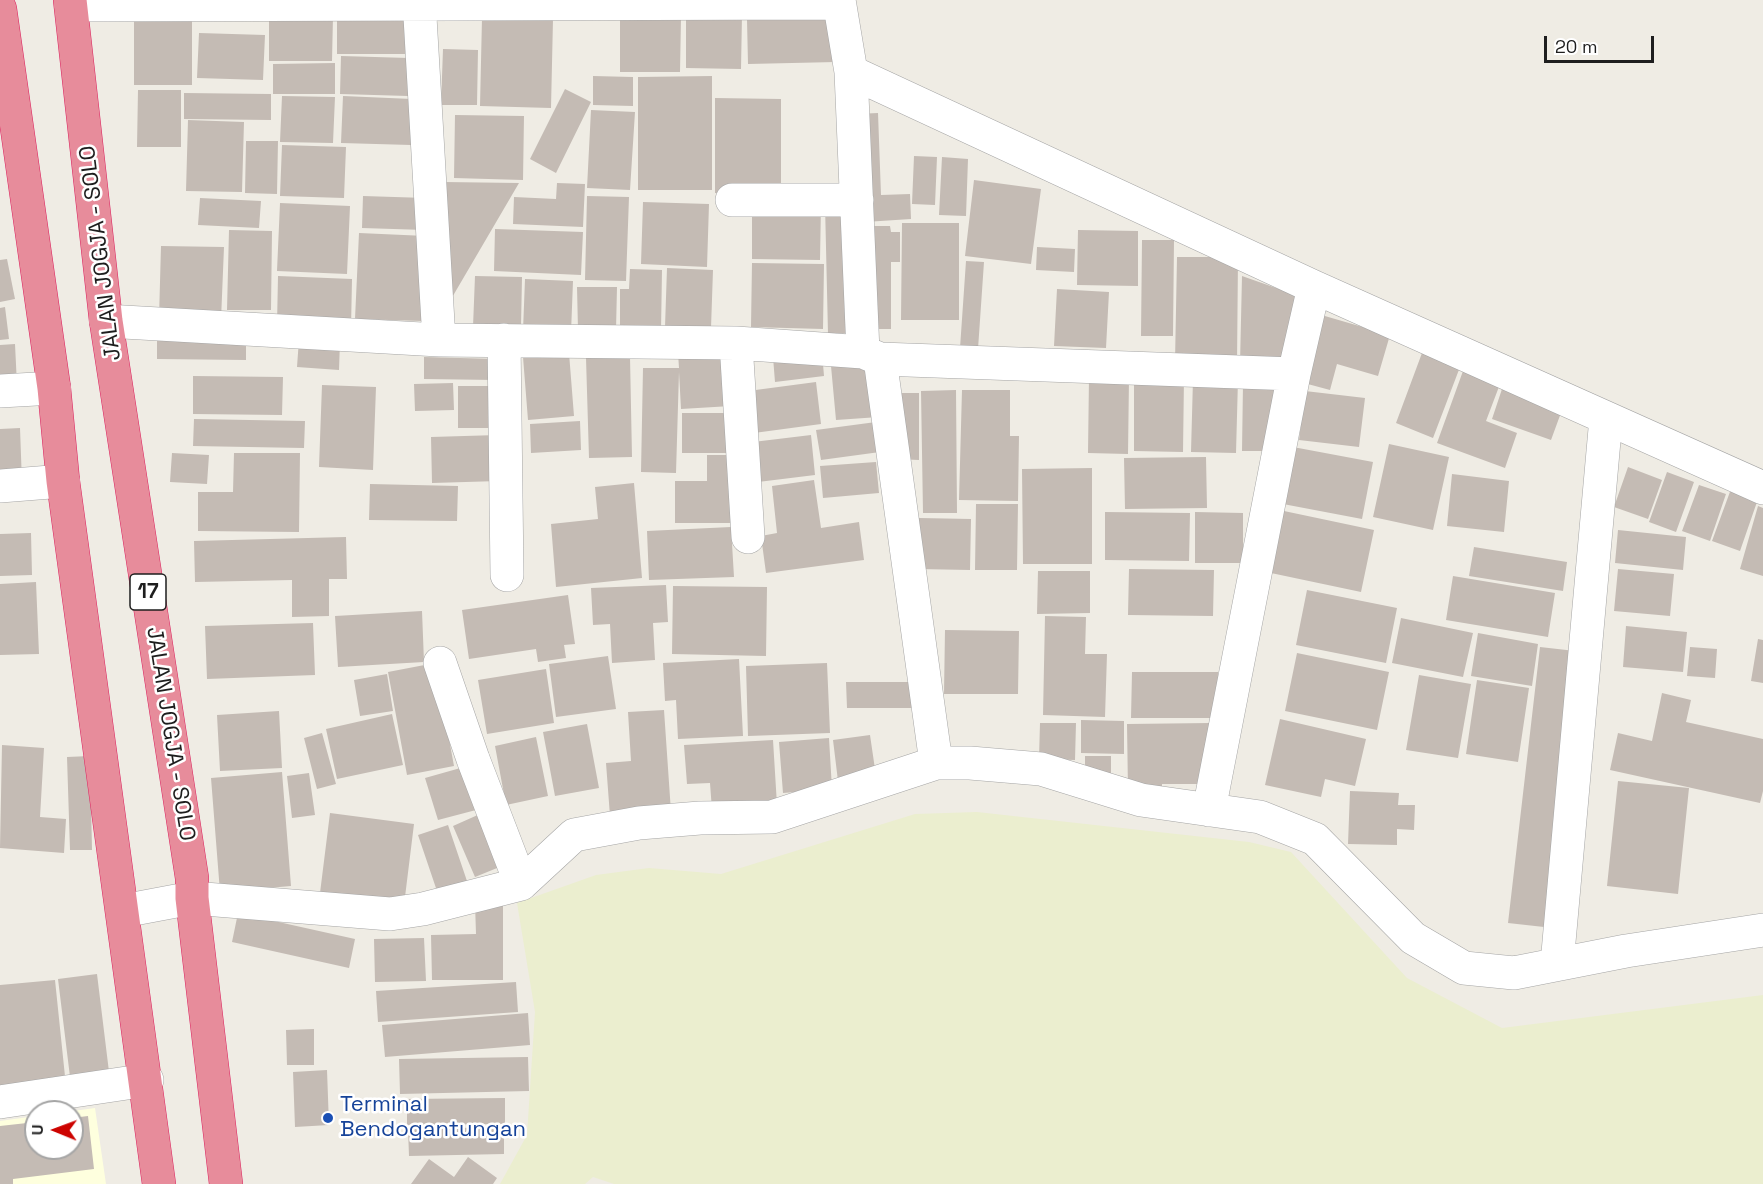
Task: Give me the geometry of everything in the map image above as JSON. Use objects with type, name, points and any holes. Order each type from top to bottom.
[{"type":"highway","name":"JALAN JOGJA - SOLO","points":[[70,2],[106,321],[192,878],[192,898],[226,1184]]},
{"type":"highway","points":[[0,9],[54,388],[63,481],[147,1080],[159,1184]]},
{"type":"street","points":[[419,1],[439,340]]},
{"type":"street","points":[[70,2],[839,1],[851,72],[857,200],[872,356],[936,763]]},
{"type":"street","points":[[851,72],[1314,287],[1763,488]]},
{"type":"street","points":[[732,200],[857,200]]},
{"type":"street","points":[[1209,810],[1294,374],[1314,287]]},
{"type":"street","points":[[106,321],[439,340],[736,343],[872,356],[1294,374]]},
{"type":"street","points":[[504,340],[507,575]]},
{"type":"street","points":[[736,343],[748,537]]},
{"type":"street","points":[[0,391],[54,388]]},
{"type":"street","points":[[1557,964],[1606,418]]},
{"type":"street","points":[[0,486],[63,481]]},
{"type":"street","points":[[440,663],[472,759],[521,884]]},
{"type":"street","points":[[123,911],[192,898],[390,914],[423,909],[521,884],[574,835],[639,823],[700,818],[772,817],[936,763],[970,763],[1041,769],[1141,800],[1260,817],[1315,839],[1413,938],[1464,969],[1514,973],[1763,930]]},
{"type":"street","points":[[0,1102],[147,1080]]},
{"type":"shaded area","points":[[977,812],[1249,842],[1291,852],[1407,978],[1502,1028],[1763,995],[1763,1184],[614,1184],[593,1177],[585,1184],[500,1184],[527,1135],[535,1012],[517,903],[596,875],[649,868],[721,874],[915,814]]},
{"type":"shaded area","points":[[95,1108],[106,1184],[0,1184],[0,1121],[24,1118],[24,1160],[84,1160],[84,1110]]},
{"type":"building","points":[[134,15],[192,15],[192,85],[134,85]]},
{"type":"building","points":[[269,15],[333,16],[332,61],[269,61]]},
{"type":"building","points":[[337,15],[405,15],[405,54],[337,54]]},
{"type":"building","points":[[686,15],[742,15],[741,69],[686,68]]},
{"type":"building","points":[[620,16],[681,17],[680,72],[620,72]]},
{"type":"building","points":[[482,18],[553,19],[551,108],[480,106]]},
{"type":"building","points":[[835,19],[836,62],[748,64],[747,20]]},
{"type":"building","points":[[199,33],[265,35],[263,80],[197,78]]},
{"type":"building","points":[[443,49],[478,50],[477,105],[441,105]]},
{"type":"building","points":[[341,56],[409,58],[408,96],[340,94]]},
{"type":"building","points":[[335,63],[335,94],[273,94],[273,64]]},
{"type":"building","points":[[593,76],[633,77],[633,106],[593,105]]},
{"type":"building","points":[[712,76],[712,190],[638,190],[638,77]]},
{"type":"building","points":[[565,89],[591,102],[556,173],[530,159]]},
{"type":"building","points":[[138,90],[181,90],[181,147],[137,147]]},
{"type":"building","points":[[184,93],[271,94],[271,120],[184,119]]},
{"type":"building","points":[[282,96],[335,97],[333,143],[280,142]]},
{"type":"building","points":[[343,96],[412,99],[411,145],[341,143]]},
{"type":"building","points":[[715,98],[781,99],[781,193],[715,193]]},
{"type":"building","points":[[591,110],[635,112],[630,190],[587,188]]},
{"type":"building","points":[[878,113],[881,195],[910,194],[911,219],[865,222],[856,114]]},
{"type":"building","points":[[455,115],[524,116],[523,180],[454,178]]},
{"type":"building","points":[[188,120],[244,122],[242,192],[186,191]]},
{"type":"building","points":[[246,141],[278,141],[277,194],[245,193]]},
{"type":"building","points":[[282,145],[346,147],[344,198],[280,196]]},
{"type":"building","points":[[914,156],[937,157],[935,205],[912,204]]},
{"type":"building","points":[[942,157],[968,159],[966,216],[939,215]]},
{"type":"building","points":[[974,180],[1041,189],[1031,264],[965,256]]},
{"type":"building","points":[[444,182],[519,183],[447,306]]},
{"type":"building","points":[[557,183],[585,184],[583,227],[513,224],[514,197],[556,199]]},
{"type":"building","points":[[363,196],[426,198],[425,230],[362,228]]},
{"type":"building","points":[[587,196],[629,197],[626,281],[585,280]]},
{"type":"building","points":[[200,198],[261,201],[259,228],[198,225]]},
{"type":"building","points":[[643,202],[709,204],[707,267],[641,264]]},
{"type":"building","points":[[280,203],[350,206],[347,274],[277,271]]},
{"type":"building","points":[[752,204],[821,204],[820,260],[752,259]]},
{"type":"building","points":[[825,204],[853,204],[855,333],[828,334]]},
{"type":"building","points":[[902,223],[959,223],[959,320],[901,320]]},
{"type":"building","points":[[864,226],[890,226],[891,232],[900,232],[900,262],[891,262],[891,329],[865,329]]},
{"type":"building","points":[[495,229],[583,232],[581,275],[494,271]]},
{"type":"building","points":[[229,230],[272,231],[271,310],[227,310]]},
{"type":"building","points":[[1078,230],[1138,231],[1138,286],[1077,285]]},
{"type":"building","points":[[359,233],[426,236],[423,321],[355,319]]},
{"type":"building","points":[[1142,240],[1174,240],[1173,336],[1141,336]]},
{"type":"building","points":[[161,246],[224,247],[221,320],[159,318]]},
{"type":"building","points":[[1037,247],[1075,249],[1074,272],[1036,270]]},
{"type":"building","points":[[1177,257],[1238,257],[1237,364],[1175,362]]},
{"type":"building","points":[[7,259],[15,299],[0,302],[0,260]]},
{"type":"building","points":[[966,261],[984,262],[978,349],[960,348]]},
{"type":"building","points":[[752,263],[824,264],[823,329],[751,327]]},
{"type":"building","points":[[667,268],[713,270],[711,328],[665,327]]},
{"type":"building","points":[[630,269],[662,270],[661,331],[620,330],[620,289],[629,289]]},
{"type":"building","points":[[278,276],[352,279],[351,328],[277,325]]},
{"type":"building","points":[[475,276],[522,277],[521,327],[473,327]]},
{"type":"building","points":[[1242,276],[1296,295],[1292,365],[1240,364]]},
{"type":"building","points":[[525,279],[573,281],[571,333],[523,331]]},
{"type":"building","points":[[577,287],[617,287],[616,330],[578,330]]},
{"type":"building","points":[[1057,289],[1109,292],[1106,348],[1054,346]]},
{"type":"building","points":[[5,307],[9,339],[0,340],[0,308]]},
{"type":"building","points":[[1318,314],[1390,335],[1378,376],[1337,364],[1330,390],[1304,383]]},
{"type":"building","points":[[157,333],[246,333],[246,360],[157,359]]},
{"type":"building","points":[[299,339],[340,341],[339,370],[297,367]]},
{"type":"building","points":[[15,344],[17,385],[0,386],[0,345]]},
{"type":"building","points":[[727,350],[731,406],[681,409],[679,372],[676,473],[641,472],[643,368],[679,368],[678,353]]},
{"type":"building","points":[[822,352],[824,376],[775,382],[773,357]]},
{"type":"building","points":[[569,353],[574,416],[528,420],[523,357]]},
{"type":"building","points":[[1422,353],[1460,367],[1433,438],[1396,423]]},
{"type":"building","points":[[424,357],[496,359],[495,380],[424,379]]},
{"type":"building","points":[[630,357],[632,457],[589,458],[586,358]]},
{"type":"building","points":[[874,362],[879,417],[836,420],[831,366]]},
{"type":"building","points":[[1463,371],[1500,384],[1486,421],[1517,433],[1505,468],[1437,443]]},
{"type":"building","points":[[193,376],[283,377],[282,415],[193,414]]},
{"type":"building","points":[[1134,376],[1184,377],[1183,452],[1134,451]]},
{"type":"building","points":[[1089,377],[1129,378],[1128,454],[1088,453]]},
{"type":"building","points":[[1193,379],[1238,379],[1236,453],[1191,452]]},
{"type":"building","points":[[816,382],[821,424],[754,433],[748,391]]},
{"type":"building","points":[[453,383],[454,410],[415,411],[414,384]]},
{"type":"building","points":[[1243,384],[1277,384],[1277,451],[1242,451]]},
{"type":"building","points":[[322,385],[376,387],[373,470],[319,467]]},
{"type":"building","points":[[458,386],[498,386],[498,428],[458,428]]},
{"type":"building","points":[[1502,389],[1562,410],[1551,440],[1492,419]]},
{"type":"building","points":[[956,390],[957,513],[923,513],[921,391]]},
{"type":"building","points":[[962,390],[1010,390],[1010,436],[1019,436],[1018,501],[959,500]]},
{"type":"building","points":[[1305,391],[1365,398],[1359,447],[1299,440]]},
{"type":"building","points":[[896,393],[919,393],[919,460],[895,459]]},
{"type":"building","points":[[682,413],[735,413],[735,453],[682,453]]},
{"type":"building","points":[[194,419],[305,421],[304,448],[193,446]]},
{"type":"building","points":[[580,421],[581,450],[531,453],[530,424]]},
{"type":"building","points":[[876,422],[880,452],[821,460],[816,430]]},
{"type":"building","points":[[20,428],[22,483],[0,484],[0,429]]},
{"type":"building","points":[[498,435],[499,481],[432,483],[431,437]]},
{"type":"building","points":[[811,435],[815,475],[758,482],[753,442]]},
{"type":"building","points":[[1389,444],[1449,457],[1433,530],[1373,517]]},
{"type":"building","points":[[1293,447],[1373,462],[1362,519],[1283,504]]},
{"type":"building","points":[[172,453],[209,455],[207,484],[170,482]]},
{"type":"building","points":[[234,453],[300,453],[299,532],[198,531],[198,492],[233,492]]},
{"type":"building","points":[[707,455],[737,455],[738,523],[675,523],[675,481],[707,481]]},
{"type":"building","points":[[1206,457],[1207,508],[1125,509],[1124,458]]},
{"type":"building","points":[[876,462],[879,493],[823,498],[820,466]]},
{"type":"building","points":[[1628,467],[1662,480],[1648,519],[1614,507]]},
{"type":"building","points":[[1092,468],[1092,564],[1023,564],[1022,469]]},
{"type":"building","points":[[1667,472],[1694,482],[1676,532],[1649,522]]},
{"type":"building","points":[[1452,474],[1509,481],[1504,532],[1447,526]]},
{"type":"building","points":[[814,480],[821,528],[859,522],[864,560],[766,573],[761,536],[777,533],[772,486]]},
{"type":"building","points":[[634,483],[642,578],[556,587],[551,524],[598,519],[595,487]]},
{"type":"building","points":[[370,484],[458,486],[457,521],[369,520]]},
{"type":"building","points":[[1699,485],[1726,494],[1710,541],[1682,531]]},
{"type":"building","points":[[1731,489],[1758,499],[1740,551],[1712,541]]},
{"type":"building","points":[[976,504],[1018,504],[1017,570],[975,570]]},
{"type":"building","points":[[1758,506],[1763,508],[1763,576],[1740,569]]},
{"type":"building","points":[[1284,511],[1374,530],[1361,592],[1271,573]]},
{"type":"building","points":[[1105,512],[1190,513],[1189,561],[1105,560]]},
{"type":"building","points":[[1195,512],[1243,513],[1243,563],[1195,563]]},
{"type":"building","points":[[919,518],[971,519],[970,570],[918,569]]},
{"type":"building","points":[[731,527],[734,577],[649,580],[647,531]]},
{"type":"building","points":[[1618,530],[1686,537],[1683,570],[1615,563]]},
{"type":"building","points":[[31,533],[32,575],[0,576],[0,534]]},
{"type":"building","points":[[346,537],[347,579],[329,579],[329,616],[292,617],[292,580],[195,582],[194,541]]},
{"type":"building","points":[[1474,547],[1567,562],[1563,591],[1469,576]]},
{"type":"building","points":[[1129,569],[1214,570],[1213,616],[1128,615]]},
{"type":"building","points":[[1618,569],[1674,574],[1670,616],[1614,611]]},
{"type":"building","points":[[1038,571],[1090,571],[1090,613],[1037,614]]},
{"type":"building","points":[[1453,576],[1555,593],[1548,637],[1446,620]]},
{"type":"building","points":[[36,582],[39,654],[0,655],[0,584]]},
{"type":"building","points":[[666,585],[668,622],[653,623],[655,660],[612,663],[610,624],[593,625],[591,588]]},
{"type":"building","points":[[673,586],[767,587],[766,656],[672,654]]},
{"type":"building","points":[[1307,590],[1397,608],[1386,663],[1296,645]]},
{"type":"building","points":[[568,595],[575,644],[564,645],[566,658],[538,662],[536,649],[469,659],[462,610]]},
{"type":"building","points":[[422,611],[424,662],[338,667],[335,616]]},
{"type":"building","points":[[1045,616],[1086,617],[1085,654],[1107,654],[1105,717],[1043,715]]},
{"type":"building","points":[[1401,618],[1473,633],[1463,677],[1392,663]]},
{"type":"building","points":[[313,623],[315,675],[207,679],[205,626]]},
{"type":"building","points":[[1626,626],[1687,632],[1683,672],[1623,667]]},
{"type":"building","points":[[945,630],[1019,631],[1018,694],[944,694]]},
{"type":"building","points":[[1478,633],[1538,644],[1532,686],[1471,676]]},
{"type":"building","points":[[1758,639],[1763,640],[1763,683],[1751,681]]},
{"type":"building","points":[[1540,647],[1584,652],[1553,928],[1508,923]]},
{"type":"building","points":[[1690,647],[1717,649],[1715,678],[1687,676]]},
{"type":"building","points":[[1297,653],[1389,672],[1377,730],[1285,711]]},
{"type":"building","points":[[608,656],[616,709],[556,717],[549,664]]},
{"type":"building","points":[[739,659],[743,736],[678,739],[676,700],[665,701],[663,663]]},
{"type":"building","points":[[435,663],[454,766],[407,775],[388,672]]},
{"type":"building","points":[[827,663],[830,733],[748,736],[746,666]]},
{"type":"building","points":[[546,669],[554,723],[487,734],[478,680]]},
{"type":"building","points":[[1132,672],[1218,672],[1217,718],[1131,718]]},
{"type":"building","points":[[387,674],[393,711],[360,716],[354,680]]},
{"type":"building","points":[[1419,675],[1471,684],[1458,758],[1406,750]]},
{"type":"building","points":[[1477,680],[1529,688],[1518,762],[1466,754]]},
{"type":"building","points":[[846,682],[919,682],[919,708],[847,708]]},
{"type":"building","points":[[1662,693],[1691,700],[1686,722],[1763,739],[1763,791],[1760,803],[1610,770],[1618,733],[1652,741]]},
{"type":"building","points":[[664,710],[671,812],[610,816],[606,763],[631,761],[628,712]]},
{"type":"building","points":[[279,711],[282,768],[220,771],[217,715]]},
{"type":"building","points":[[392,714],[403,765],[337,779],[326,729]]},
{"type":"building","points":[[1280,719],[1366,739],[1355,786],[1325,779],[1321,797],[1265,785]]},
{"type":"building","points":[[1081,720],[1124,721],[1124,754],[1081,753]]},
{"type":"building","points":[[1040,723],[1076,723],[1075,760],[1039,759]]},
{"type":"building","points":[[1210,723],[1210,784],[1162,784],[1162,791],[1128,791],[1127,724]]},
{"type":"building","points":[[587,724],[599,788],[555,796],[543,732]]},
{"type":"building","points":[[322,733],[336,784],[317,789],[304,738]]},
{"type":"building","points":[[870,735],[876,776],[838,781],[833,740]]},
{"type":"building","points":[[536,737],[548,796],[506,805],[495,746]]},
{"type":"building","points":[[829,738],[832,789],[783,793],[779,742]]},
{"type":"building","points":[[773,740],[777,805],[712,810],[710,783],[687,784],[684,745]]},
{"type":"building","points":[[2,745],[44,748],[40,817],[66,819],[64,853],[0,848]]},
{"type":"building","points":[[90,756],[92,850],[70,850],[67,757]]},
{"type":"building","points":[[1085,756],[1111,756],[1111,779],[1085,779]]},
{"type":"building","points":[[464,767],[476,810],[438,820],[425,778]]},
{"type":"building","points":[[282,772],[291,886],[220,892],[211,778]]},
{"type":"building","points":[[309,773],[315,815],[292,818],[287,776]]},
{"type":"building","points":[[1618,781],[1689,788],[1678,894],[1607,886]]},
{"type":"building","points":[[1350,791],[1399,793],[1398,805],[1415,805],[1414,830],[1397,829],[1397,845],[1348,844]]},
{"type":"building","points":[[330,813],[414,824],[404,905],[320,893]]},
{"type":"building","points":[[480,814],[502,866],[475,877],[453,826]]},
{"type":"building","points":[[448,825],[468,884],[438,894],[418,835]]},
{"type":"building","points":[[475,903],[503,903],[503,980],[432,980],[431,935],[476,934]]},
{"type":"building","points":[[238,913],[355,939],[349,968],[232,942]]},
{"type":"building","points":[[424,938],[426,981],[375,982],[374,939]]},
{"type":"building","points":[[97,974],[110,1080],[71,1085],[58,979]]},
{"type":"building","points":[[55,980],[66,1086],[0,1092],[0,985]]},
{"type":"building","points":[[516,982],[518,1012],[378,1022],[376,991]]},
{"type":"building","points":[[528,1013],[530,1045],[385,1057],[382,1025]]},
{"type":"building","points":[[314,1029],[314,1065],[287,1065],[286,1030]]},
{"type":"building","points":[[528,1057],[529,1091],[400,1094],[399,1059]]},
{"type":"building","points":[[327,1070],[329,1125],[295,1127],[293,1072]]},
{"type":"building","points":[[505,1098],[505,1124],[407,1125],[407,1099]]},
{"type":"building","points":[[84,1116],[88,1116],[94,1169],[13,1179],[13,1184],[0,1184],[0,1126],[24,1123],[24,1160],[84,1160]]},
{"type":"building","points":[[504,1127],[504,1154],[409,1156],[408,1129]]},
{"type":"building","points":[[468,1157],[497,1178],[493,1184],[411,1184],[429,1159],[454,1177]]},
{"type":"place","name":"Terminal Bendogantungan","points":[[328,1118]]}]
